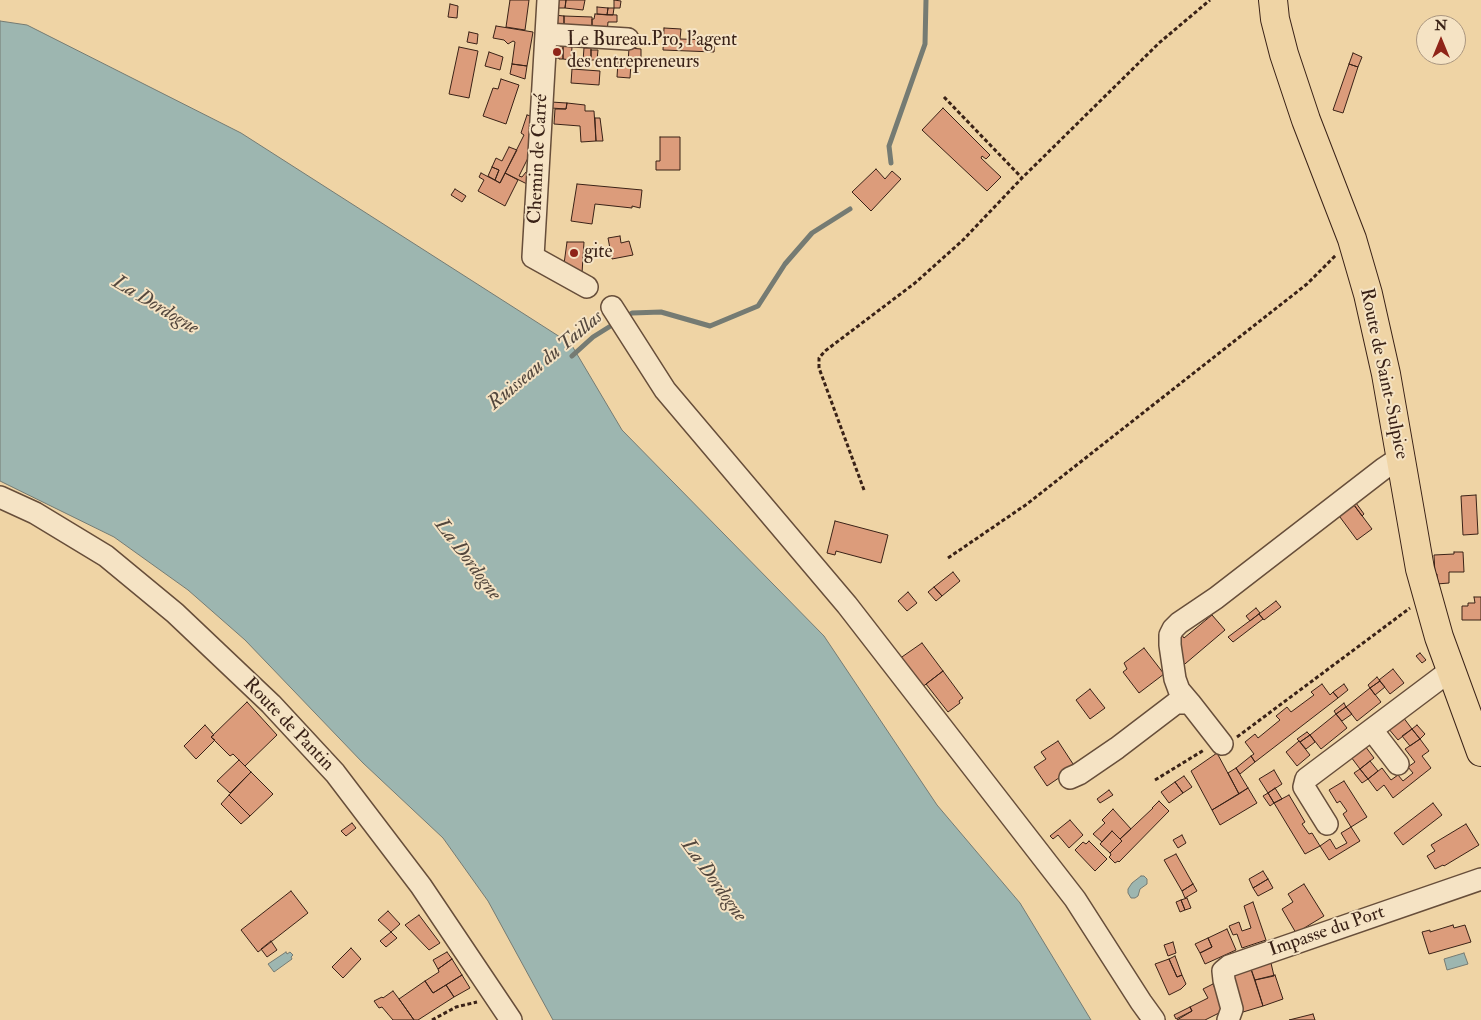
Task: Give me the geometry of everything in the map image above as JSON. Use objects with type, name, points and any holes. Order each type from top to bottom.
[{"type":"main road","name":"Route de Saint-Sulpice","points":[[1273,0],[1275,19],[1290,72],[1306,120],[1352,239],[1368,294],[1386,374],[1420,569],[1439,637],[1481,752]]},
{"type":"street","name":"Chemin de Carré","points":[[548,0],[533,257],[587,287]]},
{"type":"street","points":[[546,34],[628,39]]},
{"type":"street","points":[[616,314],[666,390],[847,605],[1076,899],[1154,1020]]},
{"type":"street","points":[[1222,744],[1179,690],[1175,679],[1170,645],[1170,636],[1173,629],[1401,457]]},
{"type":"street","name":"Route de Pantin","points":[[0,497],[35,513],[106,556],[175,613],[271,704],[341,781],[422,886],[511,1020]]},
{"type":"street","points":[[1327,824],[1304,786],[1306,779],[1451,670]]},
{"type":"street","points":[[1070,778],[1117,748],[1176,703],[1190,704]]},
{"type":"street","points":[[1372,730],[1398,764]]},
{"type":"street","name":"Impasse du Port","points":[[1228,1020],[1232,1009],[1223,971],[1229,966],[1481,879]]},
{"type":"path","points":[[864,490],[819,368],[819,358],[825,351],[915,283],[963,240],[1022,178],[1159,43],[1210,0]]},
{"type":"path","points":[[944,97],[1022,178]]},
{"type":"path","points":[[948,558],[1027,504],[1292,296],[1307,284],[1352,239]]},
{"type":"path","points":[[1155,780],[1209,747],[1231,741],[1427,595]]},
{"type":"path","points":[[432,1020],[456,1007],[497,998]]},
{"type":"water","name":"La Dordogne","points":[[0,21],[27,25],[241,133],[571,344],[622,430],[824,636],[937,805],[1020,903],[1091,1020],[553,1020],[488,901],[443,838],[363,763],[245,640],[188,590],[114,537],[0,481]]},
{"type":"water","points":[[1141,876],[1147,879],[1147,884],[1140,889],[1138,896],[1131,898],[1128,889]]},
{"type":"water","points":[[286,952],[287,954],[290,952],[293,955],[292,959],[274,972],[268,964]]},
{"type":"water","points":[[1464,953],[1468,964],[1447,970],[1444,959]]},
{"type":"building","points":[[510,0],[529,0],[525,30],[506,27]]},
{"type":"building","points":[[555,0],[566,0],[565,8],[554,8]]},
{"type":"building","points":[[566,0],[585,0],[583,10],[565,8]]},
{"type":"building","points":[[614,0],[621,1],[620,8],[614,8]]},
{"type":"building","points":[[450,4],[458,6],[457,18],[448,17]]},
{"type":"building","points":[[597,7],[608,8],[607,15],[597,14]]},
{"type":"building","points":[[608,8],[614,8],[613,15],[607,15]]},
{"type":"building","points":[[595,14],[617,15],[617,22],[608,22],[607,33],[592,33],[592,19],[594,19]]},
{"type":"building","points":[[554,15],[564,16],[564,31],[553,30]]},
{"type":"building","points":[[564,16],[592,17],[592,33],[564,31]]},
{"type":"building","points":[[496,26],[533,32],[527,66],[512,64],[515,42],[513,41],[508,44],[504,40],[493,38]]},
{"type":"building","points":[[664,28],[681,29],[680,39],[715,40],[714,52],[663,50]]},
{"type":"building","points":[[469,32],[478,34],[477,44],[467,42]]},
{"type":"building","name":"Le Bureau.Pro, l'agent des entrepreneurs","points":[[552,40],[563,40],[563,59],[550,58]]},
{"type":"building","points":[[563,46],[572,47],[571,60],[563,59]]},
{"type":"building","points":[[459,47],[478,51],[469,98],[449,94]]},
{"type":"building","points":[[584,48],[591,48],[591,61],[583,61]]},
{"type":"building","points":[[629,48],[641,49],[641,63],[628,63]]},
{"type":"building","points":[[591,50],[598,50],[597,60],[591,60]]},
{"type":"building","points":[[489,52],[503,57],[500,70],[485,66]]},
{"type":"building","points":[[1353,53],[1362,57],[1358,67],[1349,64]]},
{"type":"building","points":[[618,62],[631,63],[630,78],[617,77]]},
{"type":"building","points":[[512,64],[527,66],[525,79],[510,74]]},
{"type":"building","points":[[1349,64],[1358,67],[1343,113],[1333,110]]},
{"type":"building","points":[[572,69],[600,71],[599,85],[571,83]]},
{"type":"building","points":[[501,79],[519,85],[506,124],[483,116],[493,88],[498,89]]},
{"type":"building","points":[[551,102],[567,103],[566,109],[551,108]]},
{"type":"building","points":[[567,103],[585,105],[585,111],[594,111],[596,141],[581,142],[580,126],[554,124],[555,109],[566,109]]},
{"type":"building","points":[[943,108],[990,155],[986,159],[982,156],[981,158],[1001,177],[987,191],[922,130]]},
{"type":"building","points":[[527,115],[539,118],[537,140],[519,176],[522,177],[526,172],[534,175],[531,186],[505,173],[524,135],[521,133]]},
{"type":"building","points":[[595,118],[600,118],[603,141],[596,141]]},
{"type":"building","points":[[660,137],[680,137],[680,170],[656,170],[656,161],[660,161]]},
{"type":"building","points":[[509,147],[517,150],[500,183],[495,180],[499,170],[492,167],[496,158],[502,161]]},
{"type":"building","points":[[492,167],[499,170],[495,180],[488,176]]},
{"type":"building","points":[[876,169],[885,179],[892,171],[901,179],[871,211],[852,192]]},
{"type":"building","points":[[481,173],[500,183],[505,173],[518,180],[505,206],[478,191],[484,180],[479,177]]},
{"type":"building","points":[[577,184],[642,190],[640,208],[595,204],[592,224],[571,221]]},
{"type":"building","points":[[455,189],[466,196],[462,202],[451,195]]},
{"type":"building","points":[[620,236],[621,243],[629,241],[633,255],[612,259],[608,238]]},
{"type":"building","name":"gite","points":[[567,242],[584,242],[582,273],[564,264]]},
{"type":"building","points":[[1476,495],[1478,534],[1463,535],[1461,496]]},
{"type":"building","points":[[1356,503],[1364,514],[1362,516],[1354,505]]},
{"type":"building","points":[[1356,503],[1354,505],[1372,529],[1357,540],[1334,509]]},
{"type":"building","points":[[835,521],[888,535],[881,563],[836,551],[835,555],[827,553]]},
{"type":"building","points":[[1454,552],[1463,552],[1464,572],[1449,572],[1449,583],[1437,584],[1434,555],[1454,554]]},
{"type":"building","points":[[953,572],[960,581],[942,596],[934,587]]},
{"type":"building","points":[[934,587],[942,596],[936,601],[928,592]]},
{"type":"building","points":[[908,592],[917,603],[907,611],[898,601]]},
{"type":"building","points":[[1474,597],[1481,597],[1481,620],[1462,620],[1462,606],[1468,606],[1468,603],[1475,603]]},
{"type":"building","points":[[1276,601],[1281,607],[1264,620],[1259,614]]},
{"type":"building","points":[[1256,608],[1260,613],[1250,621],[1246,616]]},
{"type":"building","points":[[1259,614],[1263,619],[1233,642],[1228,637]]},
{"type":"building","points":[[1212,615],[1225,630],[1179,669],[1179,631],[1184,638]]},
{"type":"building","points":[[922,643],[943,671],[921,688],[899,659]]},
{"type":"building","points":[[1144,648],[1164,674],[1139,693],[1123,672],[1127,669],[1124,663]]},
{"type":"building","points":[[1420,653],[1426,660],[1422,663],[1416,656]]},
{"type":"building","points":[[1393,669],[1404,683],[1390,694],[1379,680]]},
{"type":"building","points":[[943,671],[963,698],[959,701],[960,703],[948,712],[926,684]]},
{"type":"building","points":[[1377,677],[1380,681],[1370,688],[1368,685]]},
{"type":"building","points":[[1380,681],[1385,687],[1375,695],[1370,688]]},
{"type":"building","points":[[1322,684],[1330,695],[1333,692],[1338,698],[1255,762],[1251,756],[1254,754],[1245,742],[1255,734],[1258,738],[1280,720],[1276,716],[1287,707],[1291,712],[1314,695],[1311,692]]},
{"type":"building","points":[[1344,684],[1348,690],[1338,698],[1333,692]]},
{"type":"building","points":[[1370,688],[1381,702],[1357,721],[1346,707]]},
{"type":"building","points":[[1090,689],[1105,708],[1090,719],[1076,700]]},
{"type":"building","points":[[247,702],[277,735],[245,766],[233,754],[230,756],[211,737]]},
{"type":"building","points":[[1344,703],[1346,707],[1336,714],[1334,711]]},
{"type":"building","points":[[1346,707],[1352,714],[1342,721],[1336,714]]},
{"type":"building","points":[[1336,714],[1347,728],[1321,749],[1310,735]]},
{"type":"building","points":[[1403,717],[1412,729],[1398,740],[1388,728]]},
{"type":"building","points":[[205,725],[214,735],[211,737],[215,740],[196,759],[184,746]]},
{"type":"building","points":[[1417,725],[1425,734],[1420,739],[1412,729]]},
{"type":"building","points":[[1412,729],[1420,739],[1410,746],[1402,736]]},
{"type":"building","points":[[1307,732],[1310,735],[1300,742],[1297,739]]},
{"type":"building","points":[[1310,735],[1315,742],[1306,749],[1300,742]]},
{"type":"building","points":[[1420,739],[1429,751],[1422,756],[1431,768],[1393,798],[1384,785],[1377,791],[1368,779],[1382,768],[1391,780],[1398,775],[1403,781],[1413,773],[1408,767],[1415,762],[1405,749]]},
{"type":"building","points":[[1058,741],[1075,767],[1047,786],[1034,767],[1046,759],[1041,752]]},
{"type":"building","points":[[1299,741],[1310,755],[1297,766],[1286,752]]},
{"type":"building","points":[[1365,746],[1374,758],[1360,769],[1351,757]]},
{"type":"building","points":[[1217,753],[1239,794],[1212,810],[1191,771]]},
{"type":"building","points":[[1251,756],[1255,762],[1240,774],[1236,768]]},
{"type":"building","points":[[239,760],[251,772],[230,793],[217,781]]},
{"type":"building","points":[[1370,761],[1378,771],[1368,779],[1360,769]]},
{"type":"building","points":[[1236,768],[1248,788],[1239,794],[1228,773]]},
{"type":"building","points":[[1360,769],[1368,779],[1362,783],[1354,773]]},
{"type":"building","points":[[1274,770],[1282,784],[1268,793],[1259,779]]},
{"type":"building","points":[[251,772],[273,794],[250,816],[229,795]]},
{"type":"building","points":[[1184,776],[1192,787],[1183,793],[1175,782]]},
{"type":"building","points":[[1344,781],[1367,817],[1351,827],[1343,814],[1347,811],[1340,801],[1337,803],[1329,790]]},
{"type":"building","points":[[1175,782],[1183,793],[1169,803],[1161,792]]},
{"type":"building","points":[[1248,788],[1257,803],[1220,825],[1212,810]]},
{"type":"building","points":[[1275,788],[1282,799],[1274,803],[1268,793]]},
{"type":"building","points":[[1109,790],[1113,795],[1100,803],[1097,799]]},
{"type":"building","points":[[1268,793],[1274,803],[1270,806],[1263,796]]},
{"type":"building","points":[[229,795],[250,816],[241,824],[221,804]]},
{"type":"building","points":[[1289,795],[1305,822],[1302,824],[1309,834],[1312,833],[1320,846],[1305,854],[1274,803]]},
{"type":"building","points":[[1159,801],[1169,811],[1119,862],[1115,863],[1109,857],[1110,853],[1122,841],[1120,839]]},
{"type":"building","points":[[1433,803],[1442,815],[1403,845],[1394,833]]},
{"type":"building","points":[[1113,809],[1131,829],[1120,839],[1112,831],[1102,842],[1093,834],[1105,823],[1102,820]]},
{"type":"building","points":[[1070,820],[1083,835],[1069,848],[1058,835],[1053,839],[1050,836]]},
{"type":"building","points":[[352,823],[356,828],[346,836],[341,831]]},
{"type":"building","points":[[1466,824],[1479,845],[1444,866],[1435,869],[1427,856],[1435,851],[1431,845]]},
{"type":"building","points":[[1351,827],[1360,841],[1329,860],[1320,846],[1330,839],[1336,849],[1347,843],[1341,833]]},
{"type":"building","points":[[1112,831],[1122,841],[1110,853],[1100,844]]},
{"type":"building","points":[[1182,835],[1186,843],[1178,848],[1173,840]]},
{"type":"building","points":[[1089,841],[1107,859],[1095,871],[1075,850],[1083,842],[1086,844]]},
{"type":"building","points":[[1176,854],[1193,884],[1182,891],[1164,860]]},
{"type":"building","points":[[1263,871],[1268,879],[1253,888],[1249,879]]},
{"type":"building","points":[[1268,879],[1273,888],[1258,896],[1253,888]]},
{"type":"building","points":[[1193,884],[1197,891],[1185,898],[1182,891]]},
{"type":"building","points":[[1304,884],[1324,916],[1296,933],[1282,909],[1293,902],[1288,894]]},
{"type":"building","points":[[291,891],[308,913],[258,952],[241,930]]},
{"type":"building","points":[[1187,898],[1191,908],[1185,910],[1181,900]]},
{"type":"building","points":[[1181,900],[1185,910],[1180,912],[1176,902]]},
{"type":"building","points":[[1253,902],[1266,940],[1242,948],[1237,934],[1233,935],[1229,926],[1239,922],[1242,931],[1251,928],[1244,906]]},
{"type":"building","points":[[388,911],[400,924],[391,932],[378,920]]},
{"type":"building","points":[[419,915],[440,943],[429,950],[405,925]]},
{"type":"building","points":[[1453,925],[1454,928],[1465,925],[1471,942],[1429,954],[1422,932],[1430,930],[1430,932]]},
{"type":"building","points":[[1227,929],[1236,950],[1205,964],[1200,953],[1212,947],[1208,938]]},
{"type":"building","points":[[391,932],[397,938],[386,947],[380,941]]},
{"type":"building","points":[[1208,938],[1212,947],[1200,953],[1195,944]]},
{"type":"building","points":[[271,941],[277,950],[267,957],[261,949]]},
{"type":"building","points":[[1173,942],[1176,953],[1168,956],[1164,945]]},
{"type":"building","points":[[351,948],[361,959],[343,978],[332,967]]},
{"type":"building","points":[[447,952],[452,959],[438,969],[433,960]]},
{"type":"building","points":[[1175,956],[1182,975],[1177,977],[1169,959]]},
{"type":"building","points":[[452,959],[462,975],[433,993],[425,981],[439,972],[438,969]]},
{"type":"building","points":[[1169,959],[1177,977],[1182,975],[1186,984],[1169,995],[1155,964]]},
{"type":"building","points":[[1249,963],[1263,1006],[1243,1012],[1231,969]]},
{"type":"building","points":[[1271,963],[1274,976],[1255,980],[1251,969]]},
{"type":"building","points":[[462,975],[470,988],[454,997],[446,985]]},
{"type":"building","points":[[1275,975],[1283,999],[1263,1006],[1255,980]]},
{"type":"building","points":[[425,981],[433,993],[446,985],[454,997],[418,1020],[414,1020],[399,999]]},
{"type":"building","points":[[1213,984],[1225,1010],[1205,1020],[1177,1020],[1192,1011],[1190,1007],[1208,998],[1203,989]]},
{"type":"building","points":[[393,991],[414,1020],[393,1020],[374,1001],[383,998]]},
{"type":"building","points":[[1190,1007],[1192,1011],[1176,1019],[1174,1015]]},
{"type":"building","points":[[1313,1014],[1315,1020],[1289,1020]]},
{"type":"waterway","name":"Ruisseau du Taillas","points":[[891,163],[889,146],[925,44],[926,0]]},
{"type":"waterway","name":"Ruisseau du Taillas","points":[[624,318],[632,313],[661,312],[710,326],[758,306],[785,264],[812,233],[850,209]]},
{"type":"waterway","name":"Ruisseau du Taillas","points":[[572,356],[593,337],[617,322]]},
{"type":"place","name":"Le Bureau.Pro, l'agent des entrepreneurs","points":[[557,52]]},
{"type":"place","name":"gite","points":[[574,253]]}]
